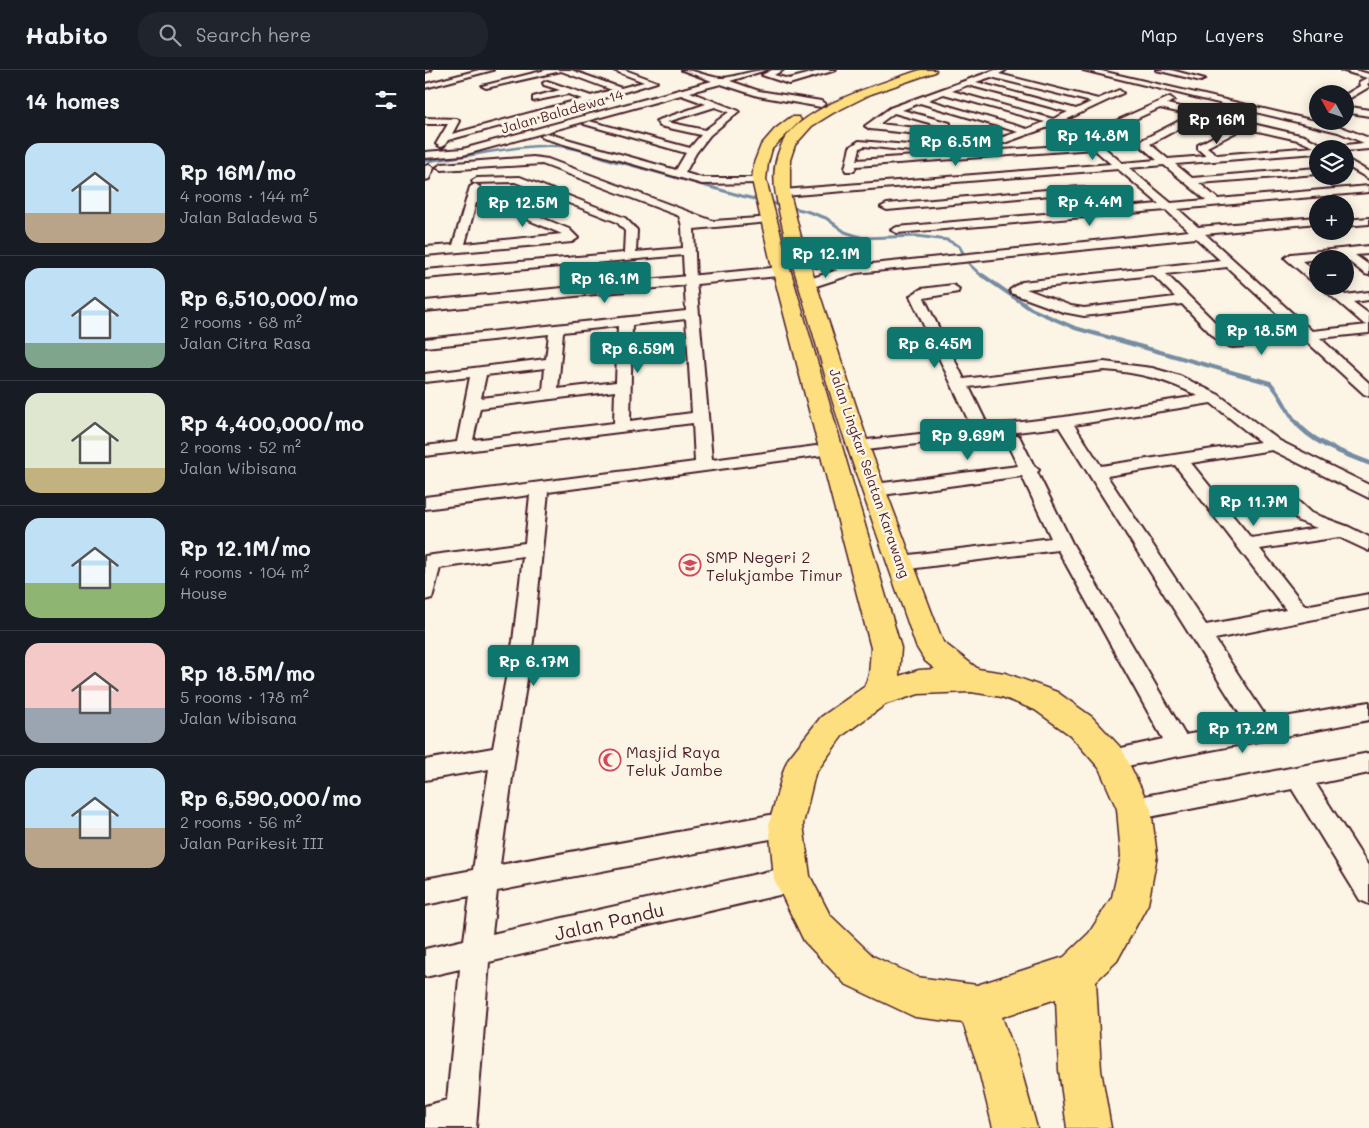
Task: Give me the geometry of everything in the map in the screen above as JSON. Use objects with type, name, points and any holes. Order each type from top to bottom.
[{"type":"main road","name":"Jalan Lingkar Selatan Karawang","points":[[876,695],[884,675],[886,648],[831,449],[776,205],[759,180],[763,154],[772,140],[800,116],[821,104],[855,89],[911,70]]},
{"type":"main road","name":"Jalan Lingkar Selatan Karawang","points":[[776,205],[783,160],[793,136],[808,123],[829,110],[862,94],[931,70]]},
{"type":"main road","name":"Jalan Lingkar Selatan Karawang","points":[[791,266],[807,284],[858,446],[930,646],[935,653],[971,680]]},
{"type":"main road","points":[[971,680],[1005,685],[1045,701],[1081,726],[1111,759],[1134,809],[1139,856],[1129,904],[1103,947],[1075,973],[977,1005],[915,997],[859,970],[817,928],[792,879],[786,824],[800,769],[832,726],[876,695],[919,682],[971,680]]},
{"type":"main road","points":[[1075,973],[1076,1035],[1083,1102],[1089,1128]]},
{"type":"main road","points":[[977,1005],[998,1063],[1015,1128]]},
{"type":"street","points":[[425,86],[489,70]]},
{"type":"street","points":[[486,86],[557,70]]},
{"type":"street","points":[[564,70],[623,91]]},
{"type":"street","points":[[445,138],[593,100],[653,82],[617,70]]},
{"type":"street","points":[[686,70],[758,93],[821,104]]},
{"type":"street","points":[[779,70],[766,75],[789,82],[832,70]]},
{"type":"street","points":[[1002,70],[893,110],[870,126],[997,140],[1008,139],[1054,122],[1119,93],[1101,88]]},
{"type":"street","points":[[1087,70],[1355,133],[1369,138]]},
{"type":"street","points":[[1161,70],[1186,72],[1201,79]]},
{"type":"street","points":[[1345,70],[1369,76]]},
{"type":"street","name":"Jalan Baladewa 14","points":[[430,155],[456,154],[503,142],[619,109],[686,94],[720,81],[755,71]]},
{"type":"street","points":[[1357,73],[1369,71]]},
{"type":"street","points":[[989,74],[1099,102]]},
{"type":"street","points":[[537,85],[578,75]]},
{"type":"street","points":[[1354,93],[1365,87],[1362,84],[1369,80]]},
{"type":"street","points":[[965,82],[1077,112]]},
{"type":"street","points":[[547,83],[619,109]]},
{"type":"street","points":[[537,99],[568,91]]},
{"type":"street","points":[[942,91],[1054,122]]},
{"type":"street","points":[[1058,149],[1087,138],[1186,93]]},
{"type":"street","points":[[503,142],[546,136],[686,94],[735,112],[707,133],[692,152],[679,174]]},
{"type":"street","points":[[918,100],[1028,132]]},
{"type":"street","points":[[707,133],[663,124],[661,121],[715,104]]},
{"type":"street","points":[[1159,105],[1309,140]]},
{"type":"street","points":[[893,110],[997,140]]},
{"type":"street","points":[[1354,110],[1369,113]]},
{"type":"street","points":[[1200,114],[1145,142],[1145,145],[1215,202]]},
{"type":"street","points":[[425,121],[454,121],[445,138],[430,155]]},
{"type":"street","points":[[589,124],[692,152]]},
{"type":"street","points":[[1214,158],[1201,147],[1242,125]]},
{"type":"street","points":[[1355,133],[1369,131]]},
{"type":"street","points":[[1355,133],[1369,144]]},
{"type":"street","points":[[546,136],[707,182],[759,180]]},
{"type":"street","points":[[1221,136],[1238,141]]},
{"type":"street","points":[[1087,138],[1118,166],[1205,233],[1230,263],[1307,336],[1369,391]]},
{"type":"street","points":[[966,156],[862,143],[855,147],[851,166],[902,160],[966,156],[1095,146]]},
{"type":"street","points":[[1354,146],[1369,144]]},
{"type":"street","points":[[1255,146],[1280,153]]},
{"type":"street","points":[[902,160],[905,147]]},
{"type":"street","points":[[688,226],[711,224],[776,205],[977,178],[1309,151]]},
{"type":"street","points":[[966,156],[977,178],[1001,209]]},
{"type":"street","points":[[426,171],[481,164],[544,161],[711,224]]},
{"type":"street","points":[[458,248],[481,164]]},
{"type":"street","points":[[1062,170],[1100,213]]},
{"type":"street","points":[[1354,170],[1369,176]]},
{"type":"street","points":[[1189,181],[1309,172]]},
{"type":"street","points":[[477,180],[516,179],[621,220],[631,230],[630,256]]},
{"type":"street","points":[[887,207],[1100,213],[1369,189]]},
{"type":"street","points":[[897,230],[1001,209],[1085,196]]},
{"type":"street","points":[[471,200],[490,200],[565,232],[569,250]]},
{"type":"street","points":[[684,214],[688,226],[690,251],[689,281],[704,466]]},
{"type":"street","points":[[1354,218],[1369,215]]},
{"type":"street","points":[[1354,220],[1369,220]]},
{"type":"street","points":[[425,306],[689,281],[791,266],[855,269],[1309,221]]},
{"type":"street","points":[[1205,233],[1309,226]]},
{"type":"street","points":[[425,251],[458,248],[569,250],[630,256],[690,251]]},
{"type":"street","points":[[425,274],[569,250]]},
{"type":"street","points":[[1354,252],[1369,250]]},
{"type":"street","points":[[1309,256],[1291,258],[1309,273]]},
{"type":"street","points":[[1354,259],[1368,269]]},
{"type":"street","points":[[1183,300],[1084,312],[1068,309],[1016,290],[1022,286],[1230,263]]},
{"type":"street","points":[[807,284],[855,269]]},
{"type":"street","points":[[1156,271],[1224,339],[1233,343],[1240,344],[1369,329]]},
{"type":"street","points":[[953,289],[925,292],[917,296],[982,431]]},
{"type":"street","points":[[1337,295],[1369,321]]},
{"type":"street","points":[[1342,299],[1369,296]]},
{"type":"street","points":[[425,343],[692,314]]},
{"type":"street","points":[[622,426],[625,321]]},
{"type":"street","points":[[550,394],[556,328]]},
{"type":"street","points":[[425,378],[553,363]]},
{"type":"street","points":[[958,384],[1104,366],[1127,367],[1148,371],[1179,382],[1214,398],[1274,445],[1369,492]]},
{"type":"street","points":[[464,446],[479,372]]},
{"type":"street","points":[[1351,375],[1369,373]]},
{"type":"street","points":[[473,404],[623,386]]},
{"type":"street","points":[[858,446],[1063,422],[1214,398]]},
{"type":"street","points":[[425,451],[700,417]]},
{"type":"street","points":[[1063,422],[1263,731]]},
{"type":"street","points":[[1013,439],[1030,470],[1063,543],[1179,746]]},
{"type":"street","points":[[1096,472],[1274,445]]},
{"type":"street","points":[[425,503],[831,449]]},
{"type":"street","points":[[1180,460],[1301,615]]},
{"type":"street","points":[[875,490],[1030,470]]},
{"type":"street","points":[[425,1122],[461,1120],[485,880],[503,756],[523,641],[540,488]]},
{"type":"street","points":[[1211,501],[1255,495],[1283,497],[1305,517],[1342,531],[1369,545]]},
{"type":"street","points":[[1247,545],[1342,531]]},
{"type":"street","points":[[901,563],[1063,543]]},
{"type":"street","points":[[425,593],[429,563],[532,548]]},
{"type":"street","points":[[1202,634],[1369,601]]},
{"type":"street","points":[[1111,759],[1369,711]]},
{"type":"street","points":[[425,770],[503,756]]},
{"type":"street","points":[[1134,809],[1369,763]]},
{"type":"street","points":[[1298,777],[1369,891]]},
{"type":"street","points":[[425,892],[786,824]]},
{"type":"street","name":"Jalan Pandu","points":[[425,963],[792,879]]},
{"type":"waterway","points":[[433,160],[425,161],[524,147],[558,146],[580,150],[617,162]]},
{"type":"waterway","points":[[613,160],[742,196],[806,211],[826,218],[845,232],[863,238],[917,236],[947,240],[959,246],[970,265],[983,277]]},
{"type":"waterway","points":[[982,275],[1031,309],[1075,328],[1270,383],[1278,392],[1296,422]]},
{"type":"waterway","points":[[1295,421],[1302,429],[1319,441],[1369,463]]},
{"type":"place","name":"SMP Negeri 2 Telukjambe Timur","points":[[690,565]]},
{"type":"place","name":"Masjid Raya Teluk Jambe","points":[[610,760]]}]
